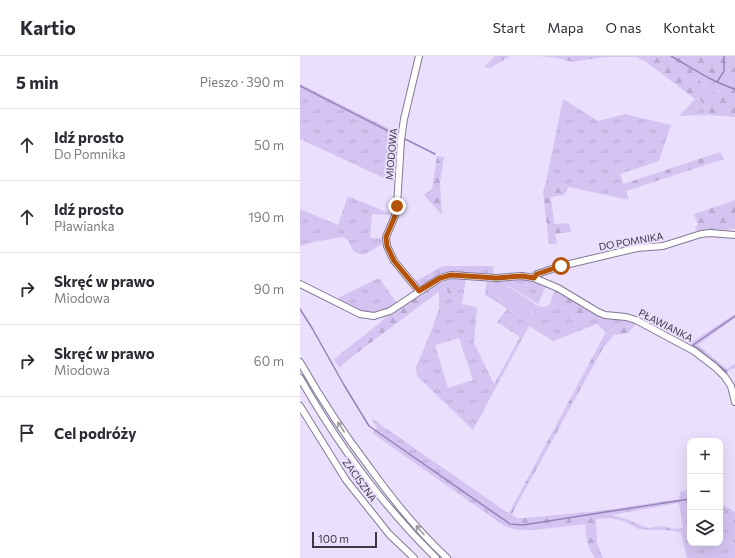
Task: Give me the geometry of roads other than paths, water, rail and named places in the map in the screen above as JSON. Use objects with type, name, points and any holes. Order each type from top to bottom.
[{"type":"street","name":"MIODOWA","points":[[419,56],[404,119],[401,140],[397,206],[395,216],[386,237],[387,246],[394,261],[419,291]]},
{"type":"street","name":"DO POMNIKA","points":[[534,278],[537,274],[561,266],[637,248],[663,246],[701,234],[710,233],[735,235]]},
{"type":"street","name":"PŁAWIANKA","points":[[300,284],[360,314],[374,316],[390,311],[440,278],[451,275],[496,278],[522,276],[534,278],[570,295],[598,312],[605,315],[626,317],[636,320],[694,351],[715,367],[725,377],[731,386],[735,402]]},
{"type":"street","points":[[300,362],[351,442],[389,495],[432,544],[447,558]]},
{"type":"street","points":[[300,378],[356,466],[383,500],[426,549],[436,558]]},
{"type":"street","name":"ZACISZNA","points":[[300,406],[346,480],[390,534],[414,558]]},
{"type":"waterway","name":"PŁAWIANKA","points":[[671,56],[710,79],[735,89]]},
{"type":"waterway","points":[[717,82],[724,71],[724,56]]},
{"type":"waterway","points":[[300,86],[398,136]]},
{"type":"waterway","points":[[405,139],[435,154]]},
{"type":"waterway","points":[[300,309],[369,426],[510,524],[523,525],[687,499]]},
{"type":"waterway","points":[[727,372],[693,345],[735,316]]}]
